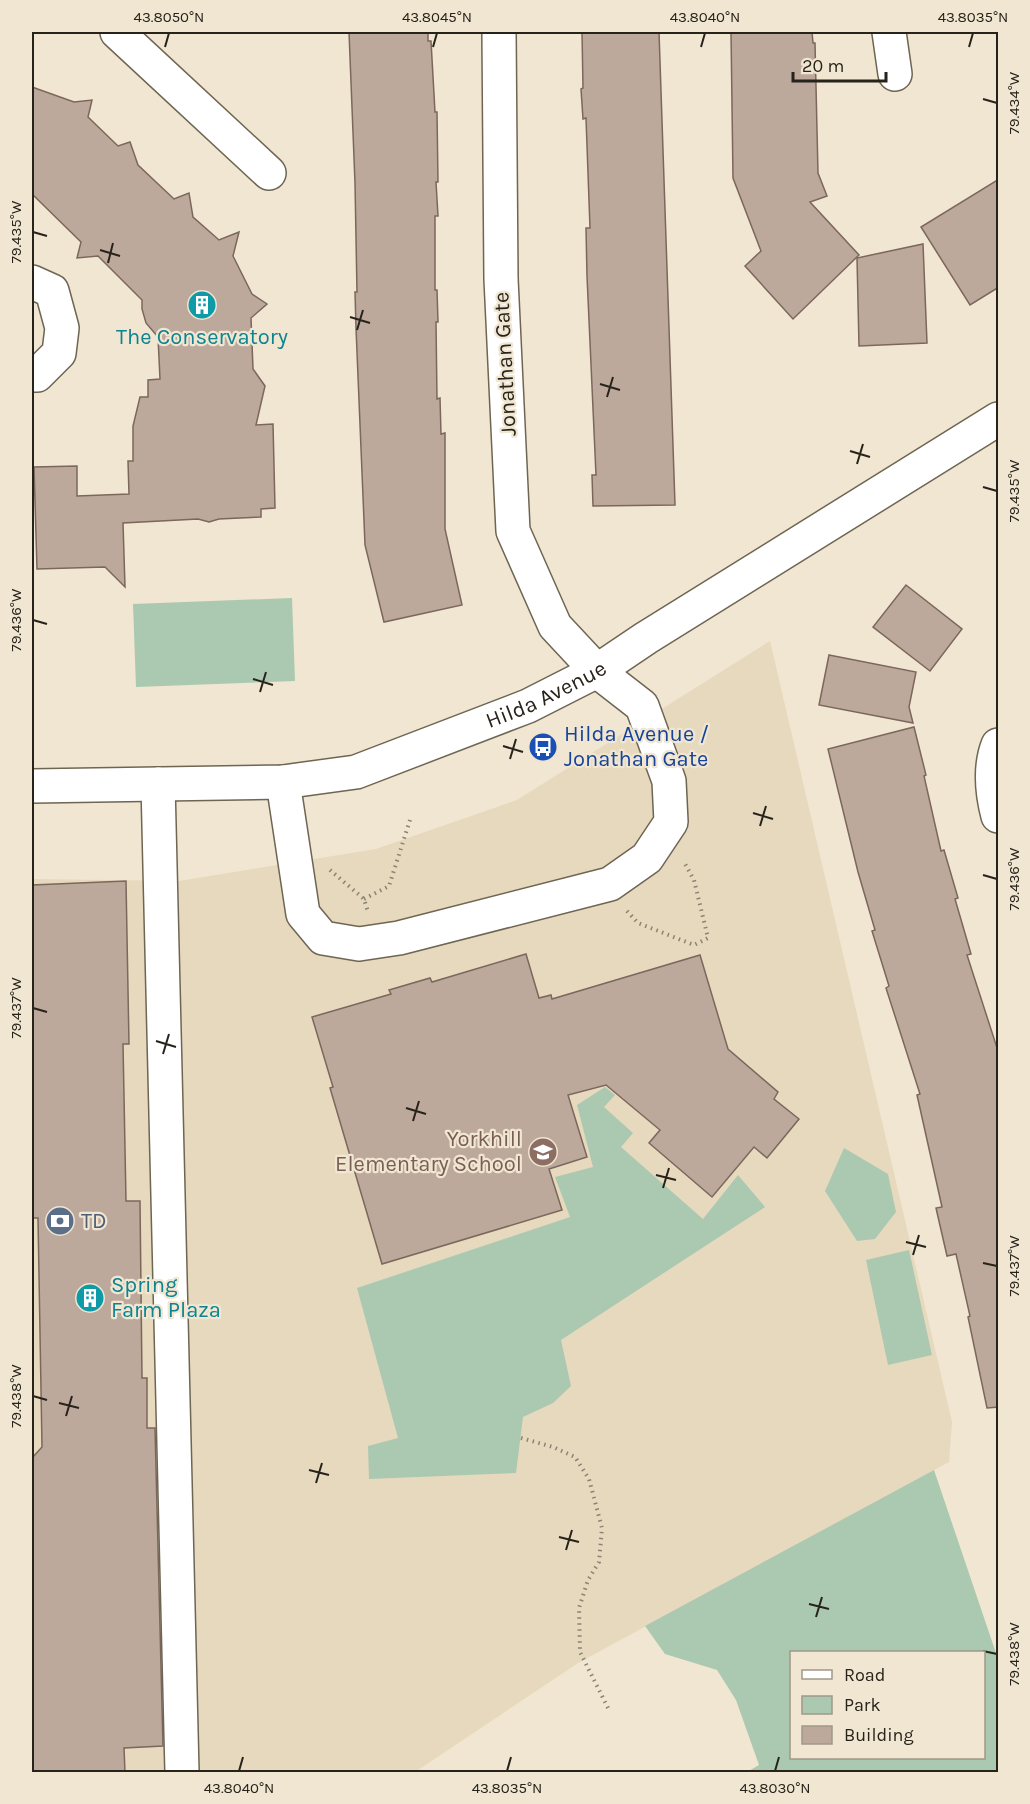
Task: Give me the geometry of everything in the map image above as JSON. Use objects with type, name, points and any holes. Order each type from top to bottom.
[{"type":"street","points":[[117,32],[269,173]]},
{"type":"street","name":"Jonathan Gate","points":[[283,782],[303,914],[323,938],[359,944],[410,935],[610,884],[647,858],[671,822],[669,781],[642,706],[597,670],[555,626],[513,531],[501,279],[499,32]]},
{"type":"street","points":[[889,32],[895,74]]},
{"type":"street","points":[[32,282],[52,291],[62,328],[59,353],[37,375],[32,375]]},
{"type":"street","name":"Hilda Avenue","points":[[32,786],[283,782],[356,772],[528,705],[597,670],[999,418]]},
{"type":"street","points":[[999,746],[994,757],[992,795],[999,816]]},
{"type":"street","points":[[158,784],[182,1773]]},
{"type":"path","points":[[364,899],[390,886],[410,820]]},
{"type":"path","points":[[622,907],[638,923],[694,945],[708,938],[694,880],[683,861]]},
{"type":"path","points":[[329,869],[364,899],[379,941]]},
{"type":"path","points":[[521,1438],[553,1447],[575,1458],[589,1479],[602,1528],[599,1562],[588,1581],[579,1608],[580,1652],[608,1708]]},
{"type":"shaded area","name":"Yorkhill Elementary School","points":[[770,641],[952,1422],[949,1462],[578,1663],[415,1772],[32,1772],[32,879],[179,881],[376,849],[517,800]]},
{"type":"green space","points":[[292,598],[295,681],[136,687],[133,604]]},
{"type":"green space","points":[[605,1087],[615,1095],[604,1107],[633,1133],[621,1147],[703,1219],[738,1175],[765,1207],[561,1340],[571,1386],[553,1403],[523,1417],[516,1473],[369,1479],[368,1446],[398,1438],[357,1288],[570,1217],[555,1177],[593,1167],[577,1105]]},
{"type":"green space","points":[[844,1148],[888,1174],[896,1212],[875,1239],[857,1241],[825,1191]]},
{"type":"green space","points":[[909,1250],[932,1355],[888,1365],[866,1260]]},
{"type":"green space","points":[[934,1470],[998,1659],[998,1772],[747,1772],[759,1765],[736,1700],[717,1670],[665,1654],[645,1626]]},
{"type":"building","points":[[349,32],[428,32],[428,41],[431,41],[435,112],[437,112],[438,216],[435,216],[435,290],[437,290],[438,322],[436,322],[437,399],[440,398],[441,434],[445,433],[445,529],[462,605],[384,622],[365,545],[356,328],[355,183]]},
{"type":"building","points":[[582,32],[659,32],[675,505],[593,506],[592,475],[596,475],[587,276],[586,228],[590,228],[586,118],[583,119],[581,89],[583,88]]},
{"type":"building","points":[[731,32],[812,32],[813,43],[815,43],[818,173],[827,196],[810,202],[859,255],[793,319],[745,266],[761,251],[733,178]]},
{"type":"building","name":"The Conservatory","points":[[32,87],[74,102],[92,100],[88,117],[118,146],[130,142],[138,165],[174,199],[189,193],[193,217],[219,240],[239,232],[233,256],[252,294],[267,304],[251,318],[253,369],[265,386],[256,425],[273,424],[275,508],[261,509],[261,517],[219,519],[209,522],[198,519],[123,523],[125,587],[105,567],[37,569],[34,467],[77,466],[77,496],[129,494],[128,461],[133,461],[133,426],[140,397],[148,397],[148,380],[160,379],[158,337],[146,323],[142,300],[98,256],[77,258],[81,242],[32,194]]},
{"type":"building","points":[[999,179],[999,287],[970,305],[921,227]]},
{"type":"building","points":[[923,244],[927,343],[859,346],[857,258]]},
{"type":"building","points":[[906,585],[962,629],[930,671],[873,627]]},
{"type":"building","points":[[829,655],[916,672],[909,707],[913,723],[819,705]]},
{"type":"building","points":[[914,727],[941,851],[944,850],[958,898],[955,899],[971,954],[967,955],[999,1054],[999,1407],[987,1408],[956,1254],[947,1256],[936,1208],[942,1207],[917,1095],[920,1094],[886,988],[889,986],[872,931],[875,930],[858,872],[828,749]]},
{"type":"building","name":"Spring Farm Plaza","points":[[126,881],[129,1044],[123,1044],[126,1201],[140,1201],[142,1378],[147,1378],[147,1428],[155,1428],[163,1746],[124,1748],[125,1773],[32,1773],[32,1458],[42,1447],[38,1218],[32,1218],[32,885]]},
{"type":"building","points":[[526,954],[539,998],[551,995],[552,999],[700,955],[728,1049],[778,1092],[774,1099],[799,1119],[767,1158],[754,1147],[712,1197],[649,1143],[660,1130],[606,1085],[568,1095],[587,1157],[549,1169],[562,1210],[382,1264],[330,1088],[333,1087],[312,1017],[391,994],[389,990],[430,978],[432,982]]},
{"type":"place","name":"The Conservatory","points":[[202,305]]},
{"type":"place","name":"Hilda Avenue / Jonathan Gate","points":[[543,747]]},
{"type":"place","name":"Yorkhill Elementary School","points":[[543,1152]]},
{"type":"place","name":"TD","points":[[60,1221]]},
{"type":"place","name":"Spring Farm Plaza","points":[[90,1298]]}]
